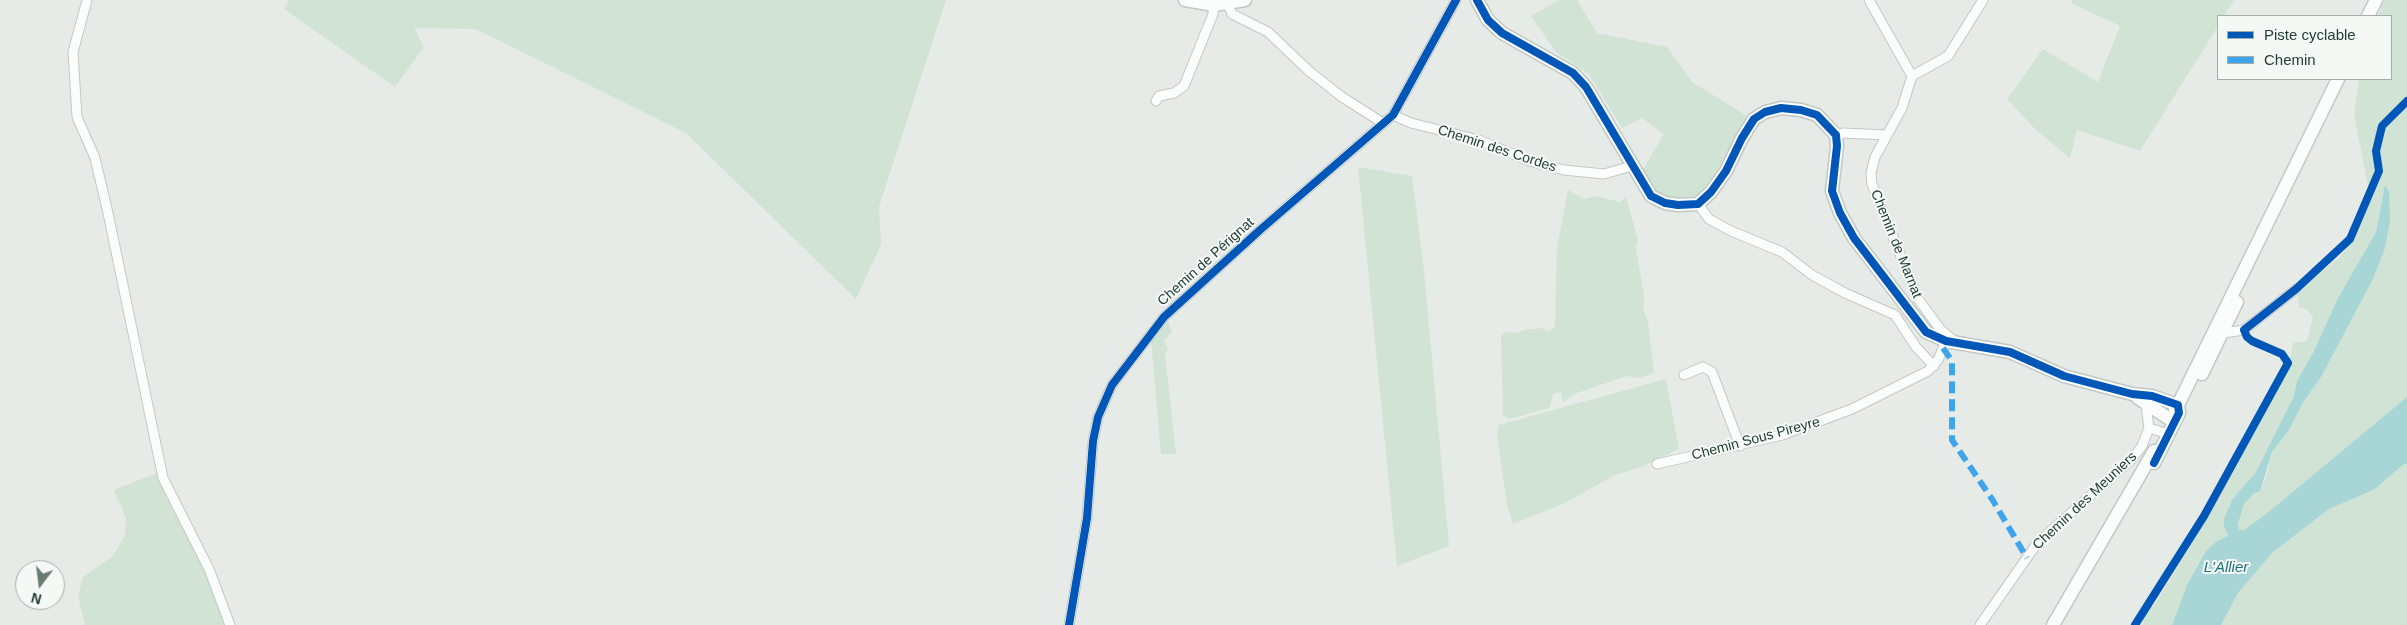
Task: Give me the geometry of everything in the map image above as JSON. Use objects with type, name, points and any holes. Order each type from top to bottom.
[{"type":"street","points":[[87,0],[74,52],[77,117],[95,158],[104,195],[163,478],[209,569],[230,625]]},
{"type":"street","points":[[1185,0],[1214,4],[1245,0]]},
{"type":"street","name":"Chemin de Pérignat","points":[[1070,625],[1087,518],[1093,441],[1098,417],[1112,385],[1164,317],[1393,115],[1456,0]]},
{"type":"street","points":[[1477,0],[1488,20],[1502,33],[1573,73],[1580,80],[1652,196],[1665,203],[1678,205],[1698,204],[1712,192],[1754,119],[1765,112],[1780,108],[1801,110],[1817,115],[1836,135],[1837,146],[1832,191],[1854,238],[1926,332],[1950,341],[2010,352],[2064,376],[2150,399],[2178,412]]},
{"type":"street","points":[[1869,0],[1912,76],[1948,56],[1983,0]]},
{"type":"street","points":[[2368,15],[2376,0]]},
{"type":"street","points":[[1227,3],[1232,14],[1268,32],[1309,71],[1342,97],[1382,123]]},
{"type":"street","points":[[1156,101],[1159,96],[1174,93],[1184,86],[1212,14],[1214,4]]},
{"type":"street","name":"Chemin de Marnat","points":[[1912,76],[1902,108],[1875,157],[1871,173],[1872,184],[1918,299],[1950,341]]},
{"type":"street","points":[[2078,581],[2154,463],[2220,331],[2338,80]]},
{"type":"street","name":"Chemin des Cordes","points":[[1393,115],[1411,123],[1479,140],[1529,161],[1564,170],[1604,174],[1632,166]]},
{"type":"street","points":[[1836,135],[1886,135]]},
{"type":"street","points":[[1698,204],[1709,219],[1731,231],[1782,252],[1812,275],[1845,293],[1895,315],[1916,348],[1934,366],[1950,341]]},
{"type":"street","points":[[2220,331],[2244,330],[2296,290]]},
{"type":"street","name":"Chemin Sous Pireyre","points":[[1657,464],[1740,446],[1807,427],[1852,409],[1934,366]]},
{"type":"street","points":[[1684,375],[1703,368],[1712,372],[1740,446]]},
{"type":"street","name":"Chemin des Meuniers","points":[[1980,625],[2038,542],[2132,459],[2142,446],[2149,428],[2146,406],[2150,399]]},
{"type":"street","points":[[2053,625],[2178,412]]},
{"type":"street","points":[[2149,428],[2165,433]]},
{"type":"green space","points":[[289,0],[946,0],[879,207],[881,244],[856,299],[686,133],[476,29],[414,28],[424,47],[395,87],[284,9]]},
{"type":"green space","points":[[1559,0],[1577,0],[1597,33],[1667,47],[1692,82],[1747,116],[1713,184],[1698,199],[1667,199],[1654,190],[1641,173],[1664,134],[1642,118],[1622,128],[1589,74],[1556,52],[1531,16]]},
{"type":"green space","points":[[2072,0],[2234,0],[2225,15],[2217,15],[2217,28],[2140,151],[2077,130],[2070,158],[2034,128],[2007,99],[2043,49],[2098,82],[2120,26],[2071,3]]},
{"type":"green space","points":[[2384,0],[2407,0],[2407,397],[2266,514],[2244,530],[2239,531],[2238,524],[2244,504],[2265,481],[2272,452],[2289,430],[2304,401],[2321,377],[2372,281],[2385,186],[2376,232],[2337,300],[2314,351],[2297,381],[2294,396],[2256,472],[2232,501],[2224,519],[2224,526],[2228,536],[2217,541],[2197,565],[2172,625],[2142,625],[2148,604],[2153,607],[2156,603],[2208,517],[2277,392],[2289,363],[2293,343],[2307,341],[2313,317],[2307,309],[2299,308],[2298,295],[2308,282],[2339,258],[2351,243],[2370,196],[2354,114],[2359,80],[2392,80],[2392,15],[2378,15]]},
{"type":"green space","points":[[1358,167],[1412,176],[1424,271],[1449,546],[1397,566]]},
{"type":"green space","points":[[1568,190],[1584,199],[1596,196],[1620,202],[1626,197],[1638,240],[1636,247],[1644,297],[1643,309],[1648,322],[1654,373],[1639,378],[1627,376],[1574,394],[1563,402],[1561,392],[1553,394],[1550,408],[1509,419],[1503,414],[1501,336],[1506,332],[1517,333],[1524,330],[1541,328],[1549,332],[1555,326],[1557,248]]},
{"type":"green space","points":[[1168,322],[1172,332],[1164,341],[1168,349],[1165,355],[1176,454],[1161,454],[1151,341]]},
{"type":"green space","points":[[1666,379],[1679,449],[1644,466],[1615,475],[1563,504],[1513,524],[1507,505],[1497,434],[1499,425]]},
{"type":"green space","points":[[2404,464],[2407,464],[2407,625],[2221,625],[2238,593],[2272,553],[2329,509],[2375,489]]},
{"type":"green space","points":[[157,473],[168,501],[213,586],[224,625],[85,625],[78,596],[83,577],[113,556],[125,535],[126,518],[114,490]]},
{"type":"water","name":"L'Allier","points":[[2385,185],[2389,192],[2390,221],[2385,248],[2372,281],[2321,377],[2304,401],[2289,430],[2272,452],[2260,491],[2254,493],[2244,504],[2238,524],[2239,530],[2244,530],[2266,514],[2407,397],[2407,464],[2404,464],[2375,489],[2329,509],[2272,553],[2238,593],[2221,625],[2172,625],[2188,583],[2206,551],[2217,541],[2228,536],[2224,526],[2224,519],[2232,500],[2256,472],[2294,396],[2297,381],[2314,351],[2337,300],[2376,232]]},
{"type":"marked path","points":[[1943,348],[1952,361],[1952,440],[1992,499],[2027,558]]},
{"type":"cycle path","points":[[1069,625],[1087,518],[1093,441],[1098,417],[1112,385],[1164,317],[1260,230],[1393,115],[1456,0]]},
{"type":"cycle path","points":[[1477,0],[1488,20],[1502,33],[1573,73],[1586,87],[1651,196],[1665,203],[1678,205],[1698,204],[1711,192],[1726,171],[1742,138],[1754,119],[1765,112],[1781,108],[1801,110],[1817,115],[1836,135],[1837,146],[1832,191],[1840,213],[1854,238],[1926,332],[1946,341],[2010,352],[2064,376],[2132,394],[2152,396],[2178,405],[2179,413],[2154,463]]},
{"type":"cycle path","points":[[2135,625],[2204,516],[2288,363],[2282,354],[2252,341],[2247,337],[2244,330],[2296,289],[2350,239],[2379,171],[2376,151],[2382,126],[2407,101]]}]
